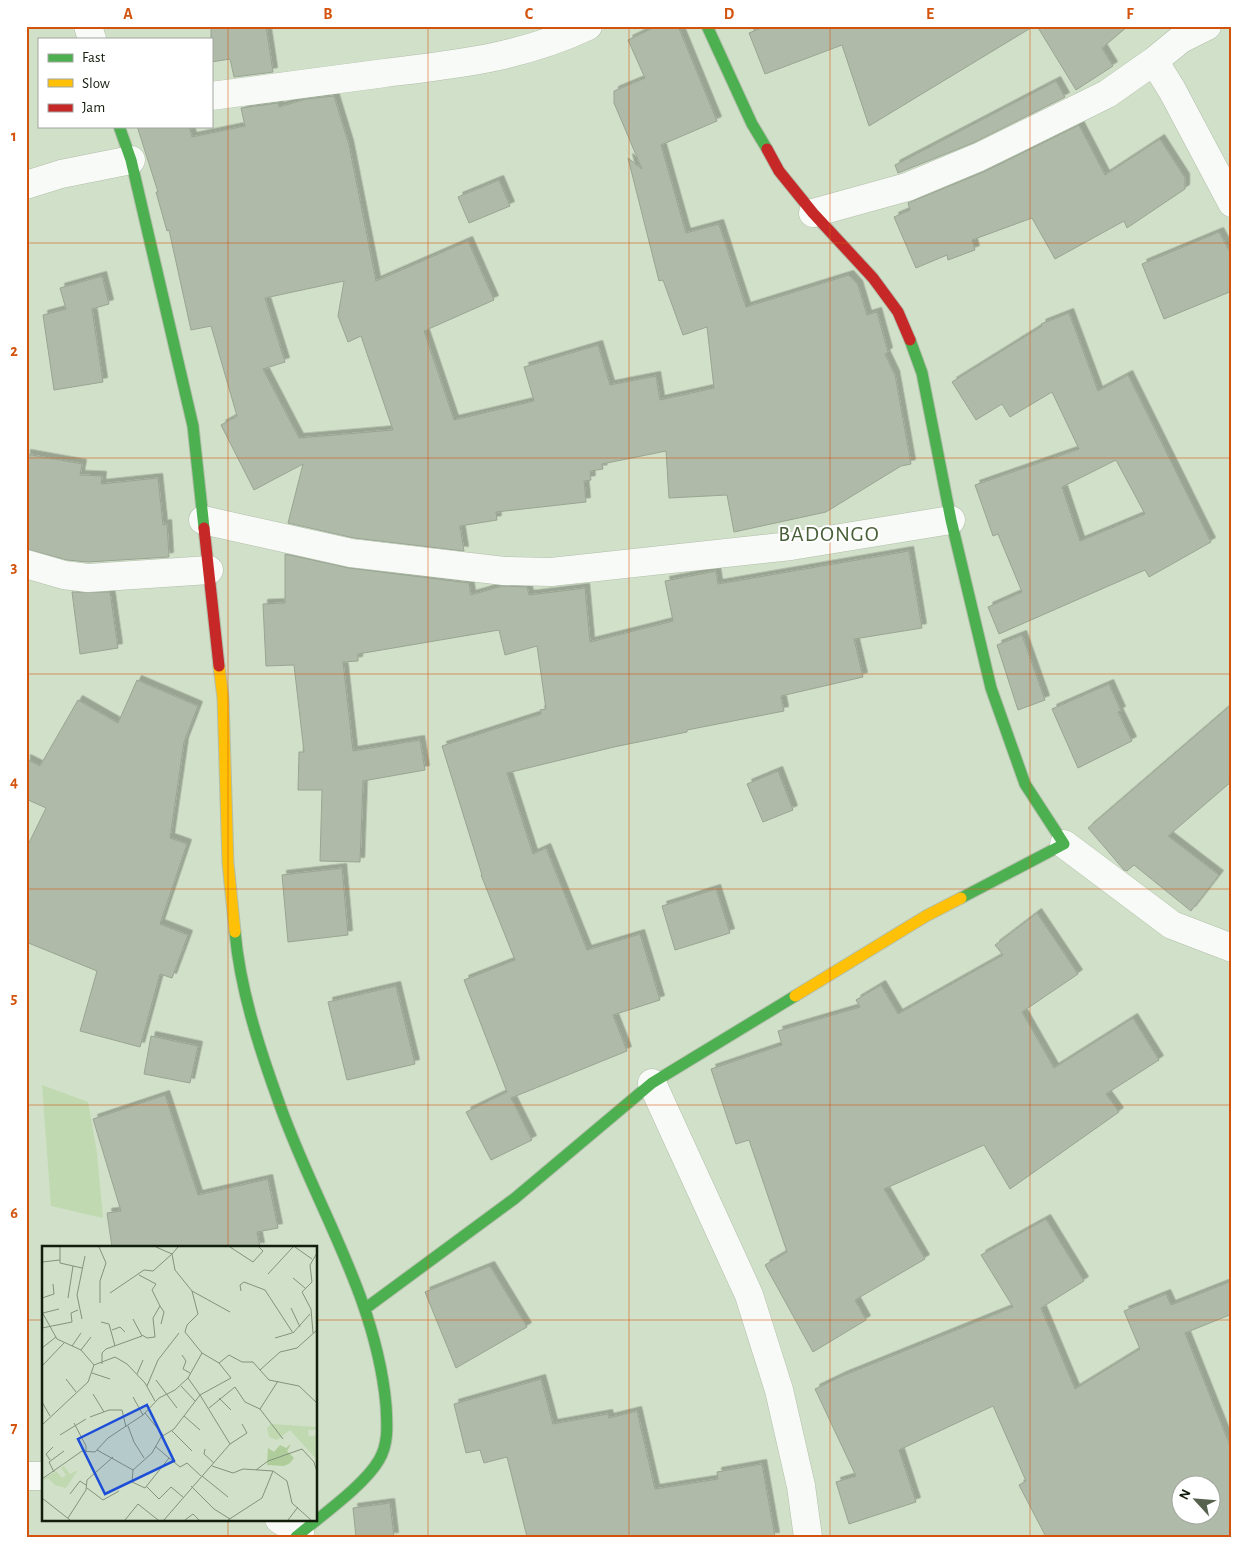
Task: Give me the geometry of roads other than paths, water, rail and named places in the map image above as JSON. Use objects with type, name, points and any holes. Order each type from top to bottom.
[{"type":"street","points":[[88,26],[92,38]]},
{"type":"street","points":[[212,96],[466,64],[565,37],[588,26]]},
{"type":"street","points":[[707,26],[752,124],[779,171],[813,213],[873,278],[898,312],[922,374],[950,520],[991,688],[1025,784],[1064,844],[1172,925],[1232,948]]},
{"type":"street","points":[[813,213],[907,187],[979,157],[1107,94],[1154,61],[1181,38],[1207,26]]},
{"type":"street","points":[[1154,61],[1172,90],[1232,204]]},
{"type":"street","points":[[120,128],[131,160],[193,426],[223,698],[228,863],[236,944],[246,997],[276,1098],[366,1308],[383,1375],[388,1432],[379,1460],[358,1484],[318,1512]]},
{"type":"street","points":[[26,185],[61,174],[131,160]]},
{"type":"street","points":[[203,520],[351,553],[504,571],[551,572],[791,546],[950,520]]},
{"type":"street","points":[[26,564],[64,575],[88,578],[209,570]]},
{"type":"street","points":[[366,1308],[514,1199],[652,1083],[926,916],[1064,844]]},
{"type":"street","points":[[652,1083],[749,1295],[779,1390],[801,1486],[808,1537]]},
{"type":"street","points":[[26,1476],[42,1476]]},
{"type":"street","points":[[292,1530],[306,1520]]},
{"type":"district","name":"BADONGO","points":[[829,533]]}]
